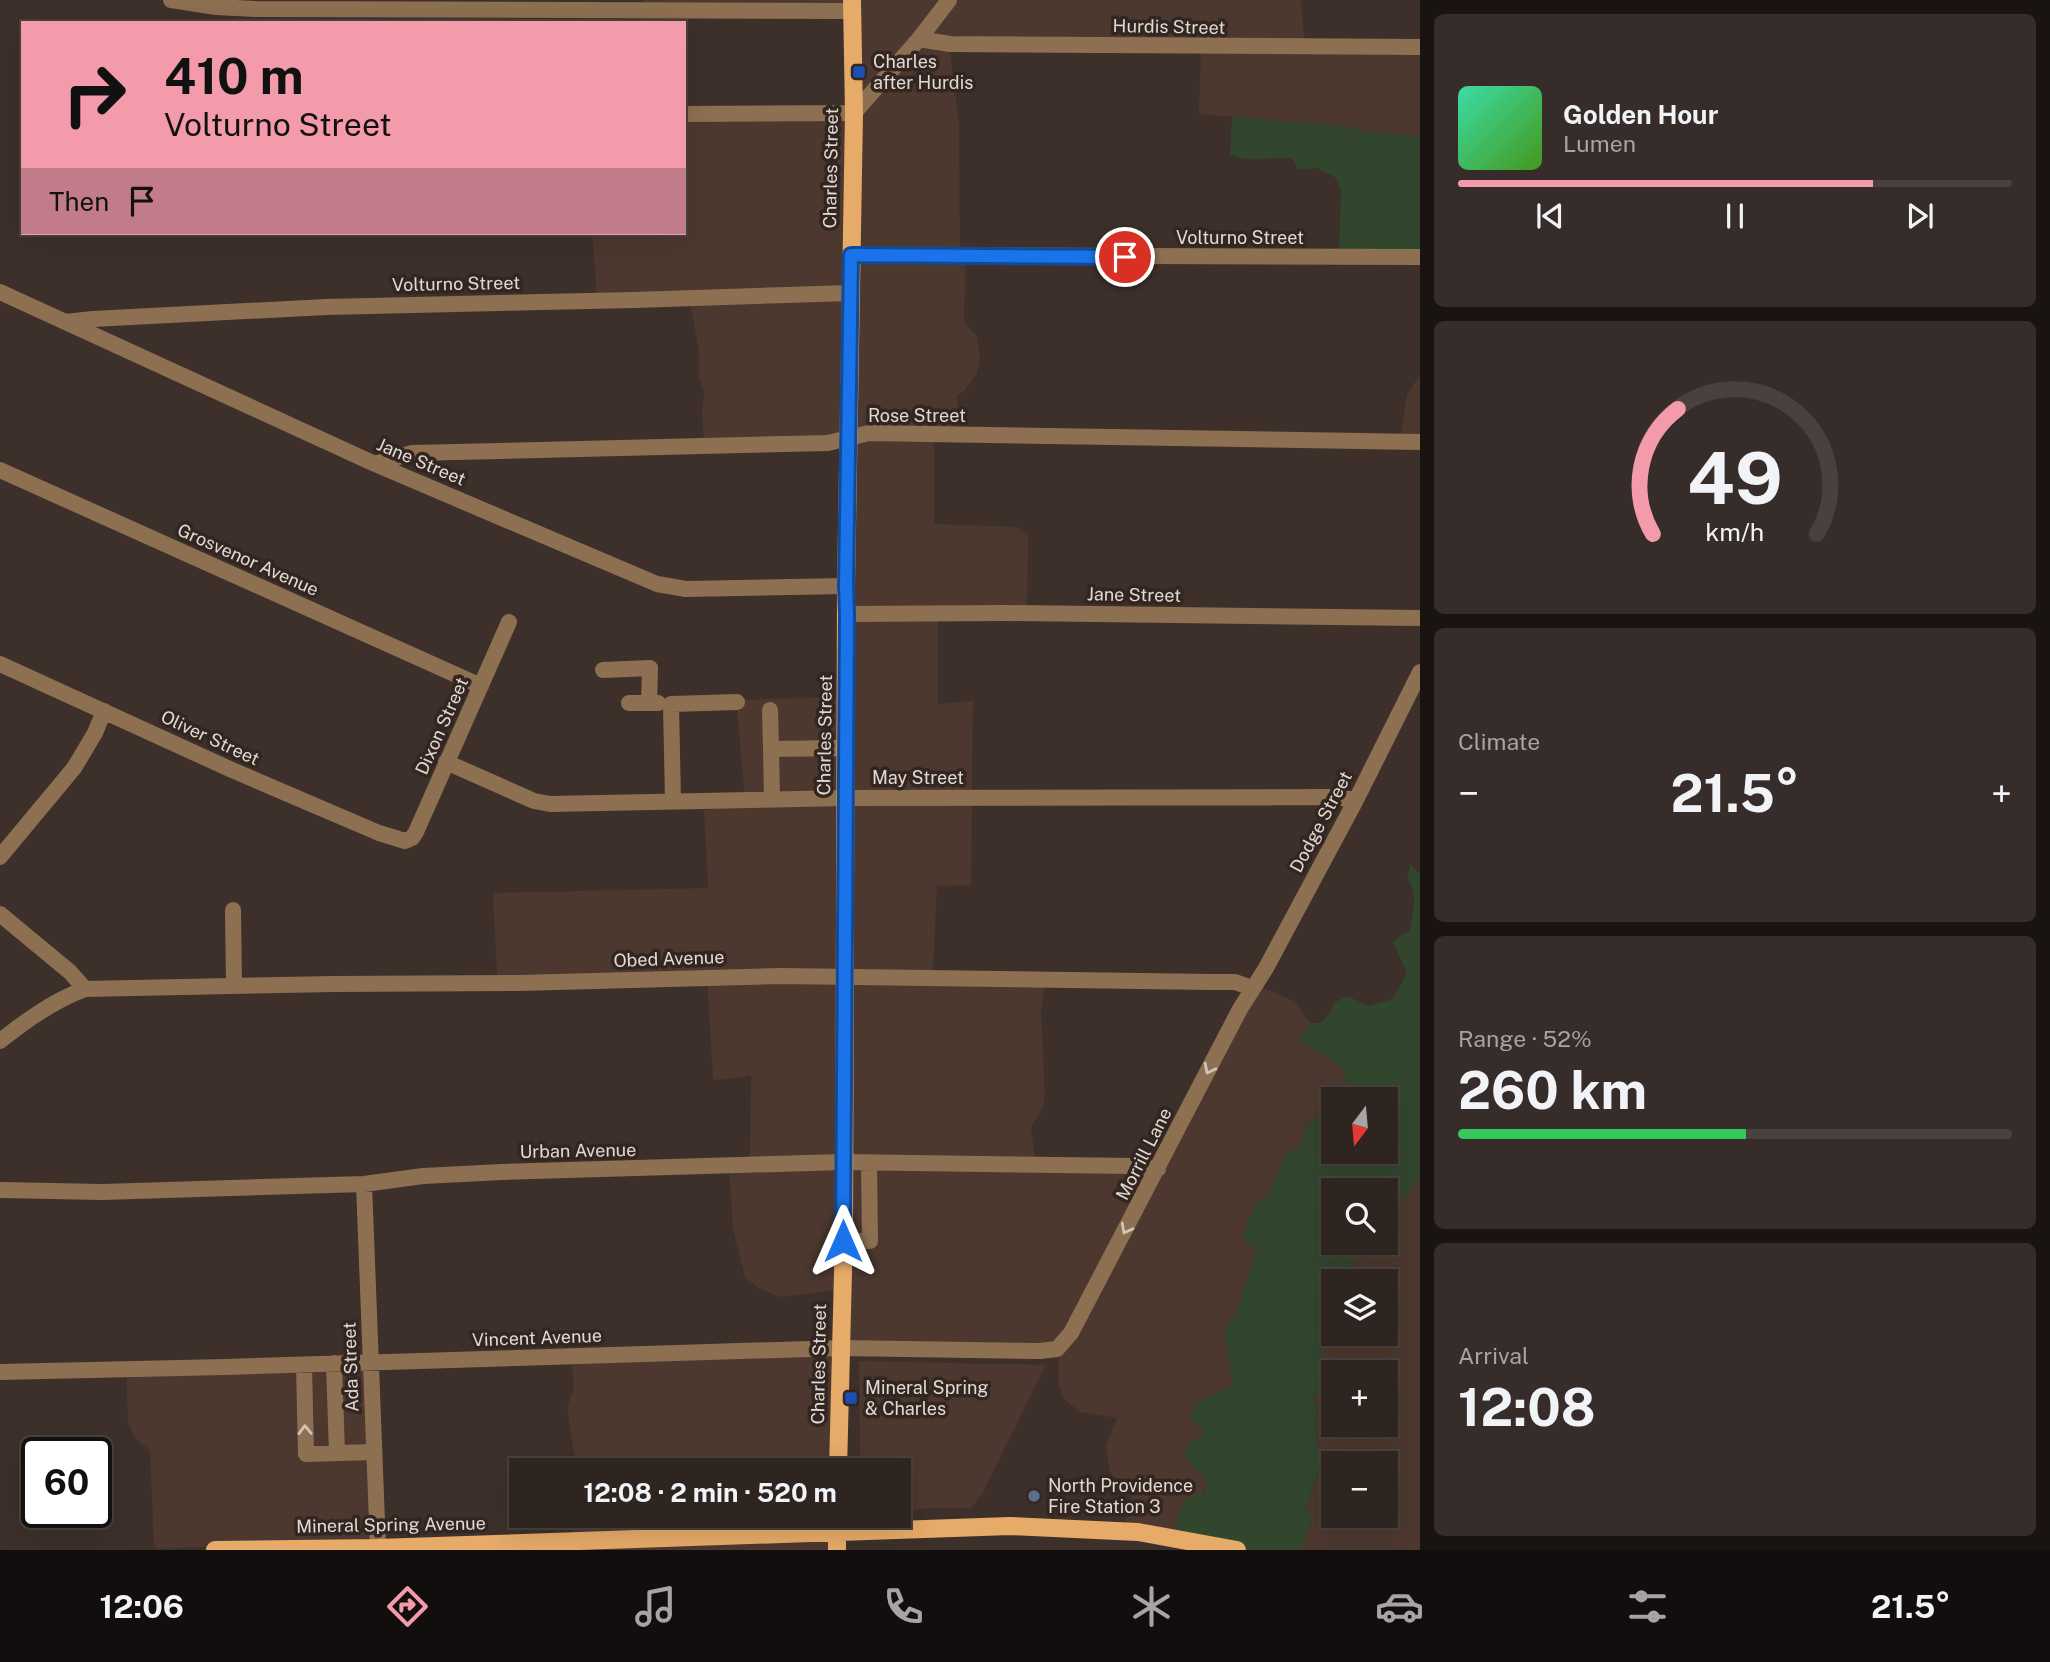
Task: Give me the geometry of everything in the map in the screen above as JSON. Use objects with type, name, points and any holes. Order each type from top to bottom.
[{"type":"main road","name":"Charles Street","points":[[838,1458],[843,1241],[846,586],[854,113],[852,6]]},
{"type":"main road","name":"Mineral Spring Avenue","points":[[215,1550],[723,1543],[837,1532],[1010,1526],[1138,1532],[1237,1550]]},
{"type":"street","points":[[171,0],[229,9],[360,5],[852,6]]},
{"type":"street","points":[[686,114],[854,113],[919,39],[949,0]]},
{"type":"street","name":"Hurdis Street","points":[[919,39],[950,44],[1420,47]]},
{"type":"street","name":"Volturno Street","points":[[851,255],[1420,257]]},
{"type":"street","name":"Jane Street","points":[[0,292],[375,464],[657,584],[686,589],[846,586]]},
{"type":"street","name":"Volturno Street","points":[[64,322],[326,307],[850,293]]},
{"type":"street","name":"Rose Street","points":[[375,464],[412,453],[828,443],[869,433],[1420,442]]},
{"type":"street","name":"Grosvenor Avenue","points":[[0,470],[481,686]]},
{"type":"street","name":"Jane Street","points":[[847,614],[1006,613],[1420,618]]},
{"type":"street","name":"Dixon Street","points":[[405,841],[412,838],[416,832],[509,622]]},
{"type":"street","name":"Oliver Street","points":[[0,664],[232,770],[379,833],[405,841]]},
{"type":"street","points":[[603,670],[650,668],[649,703]]},
{"type":"street","name":"Dodge Street","points":[[1252,988],[1266,968],[1356,800],[1420,672]]},
{"type":"street","points":[[629,703],[737,702]]},
{"type":"street","points":[[671,704],[673,801]]},
{"type":"street","points":[[770,710],[772,799]]},
{"type":"street","points":[[0,856],[74,768],[85,752],[104,711]]},
{"type":"street","points":[[771,748],[846,748]]},
{"type":"street","name":"May Street","points":[[446,762],[542,803],[845,798],[1334,797],[1356,800]]},
{"type":"street","points":[[233,910],[234,986]]},
{"type":"street","points":[[0,914],[70,972],[85,989]]},
{"type":"street","name":"Obed Avenue","points":[[0,1041],[51,1004],[85,989],[519,983],[781,976],[1236,982],[1252,988]]},
{"type":"street","name":"Morrill Lane","points":[[1069,1336],[1252,988]]},
{"type":"street","name":"Urban Avenue","points":[[0,1190],[106,1192],[364,1184],[423,1176],[502,1172],[843,1162],[1134,1166],[1158,1169]]},
{"type":"street","points":[[843,1241],[870,1241],[869,1163]]},
{"type":"street","name":"Ada Street","points":[[364,1184],[378,1548]]},
{"type":"street","points":[[843,1194],[870,1195]]},
{"type":"street","name":"Vincent Avenue","points":[[0,1371],[840,1348],[1051,1350],[1057,1349],[1069,1336]]},
{"type":"street","points":[[334,1363],[337,1453]]},
{"type":"street","points":[[304,1364],[306,1454],[374,1452]]},
{"type":"shaded area","points":[[643,0],[1301,0],[1304,39],[1420,43],[1420,137],[1358,131],[1354,127],[1199,114],[1201,45],[1197,41],[948,38],[959,123],[960,249],[966,255],[964,321],[977,337],[980,357],[977,374],[963,392],[957,395],[957,435],[934,440],[934,524],[1018,527],[1028,537],[1027,607],[938,612],[938,704],[973,701],[971,885],[937,886],[933,970],[937,973],[1046,976],[1041,1012],[1045,1096],[1042,1110],[1031,1126],[1035,1161],[1157,1161],[1254,984],[1294,1001],[1311,1023],[1300,1041],[1340,1065],[1348,1087],[1321,1087],[1321,1112],[1306,1125],[1301,1146],[1287,1153],[1268,1198],[1244,1242],[1256,1249],[1238,1310],[1224,1330],[1233,1384],[1195,1403],[1203,1434],[1189,1443],[1209,1483],[1173,1534],[1125,1527],[1132,1491],[1115,1479],[1110,1471],[1106,1446],[1117,1418],[1080,1412],[1063,1398],[1058,1380],[1059,1347],[844,1348],[839,1458],[576,1458],[574,1454],[567,1408],[574,1387],[571,1352],[838,1347],[837,1290],[781,1297],[760,1289],[745,1277],[733,1229],[729,1165],[750,1160],[751,1076],[713,1080],[707,973],[497,976],[493,893],[708,888],[704,810],[744,804],[736,700],[846,697],[847,441],[704,440],[704,392],[699,378],[699,350],[689,297],[597,297],[592,235],[686,235],[686,108],[847,108],[852,12],[643,4]]},
{"type":"shaded area","points":[[1420,375],[1420,439],[1401,436],[1407,394]]},
{"type":"shaded area","points":[[1420,1175],[1420,1550],[1301,1550],[1311,1520],[1306,1511],[1321,1462],[1315,1423],[1318,1407],[1313,1398],[1321,1390],[1321,1437],[1398,1437],[1398,1360],[1324,1360],[1320,1349],[1321,1346],[1398,1346],[1398,1269],[1351,1269],[1358,1255],[1398,1255],[1398,1201],[1410,1192]]},
{"type":"shaded area","points":[[369,1358],[379,1541],[573,1534],[574,1528],[838,1528],[838,1550],[235,1550],[224,1546],[158,1549],[154,1545],[150,1451],[134,1436],[128,1422],[126,1364]]},
{"type":"shaded area","points":[[859,1361],[1046,1365],[983,1492],[971,1508],[911,1509],[911,1458],[860,1458]]},
{"type":"green space","points":[[1232,117],[1354,127],[1359,131],[1420,137],[1420,253],[1339,253],[1341,191],[1335,177],[1317,168],[1298,170],[1293,158],[1245,159],[1230,155]]},
{"type":"green space","points":[[1410,864],[1420,874],[1420,1175],[1410,1192],[1398,1201],[1398,1178],[1321,1178],[1321,1255],[1358,1255],[1351,1269],[1321,1269],[1320,1349],[1324,1356],[1321,1360],[1321,1392],[1313,1398],[1318,1407],[1315,1423],[1321,1462],[1306,1511],[1311,1519],[1301,1550],[1249,1550],[1173,1534],[1184,1500],[1204,1492],[1209,1483],[1185,1458],[1189,1443],[1203,1434],[1203,1429],[1190,1417],[1196,1403],[1233,1384],[1224,1330],[1238,1310],[1249,1277],[1256,1249],[1244,1242],[1247,1222],[1259,1199],[1268,1197],[1287,1153],[1301,1146],[1306,1125],[1321,1114],[1321,1164],[1398,1164],[1398,1087],[1348,1087],[1340,1065],[1299,1041],[1311,1023],[1321,1023],[1334,1003],[1347,996],[1369,1006],[1393,999],[1407,973],[1393,942],[1410,930],[1414,903],[1413,890],[1407,877]]},
{"type":"place","name":"Charles after Hurdis","points":[[859,72]]},
{"type":"place","name":"Mineral Spring & Charles","points":[[851,1398]]},
{"type":"place","name":"North Providence Fire Station 3","points":[[1034,1496]]},
{"type":"route","points":[[843,1241],[846,586],[851,255],[1125,257]]}]
